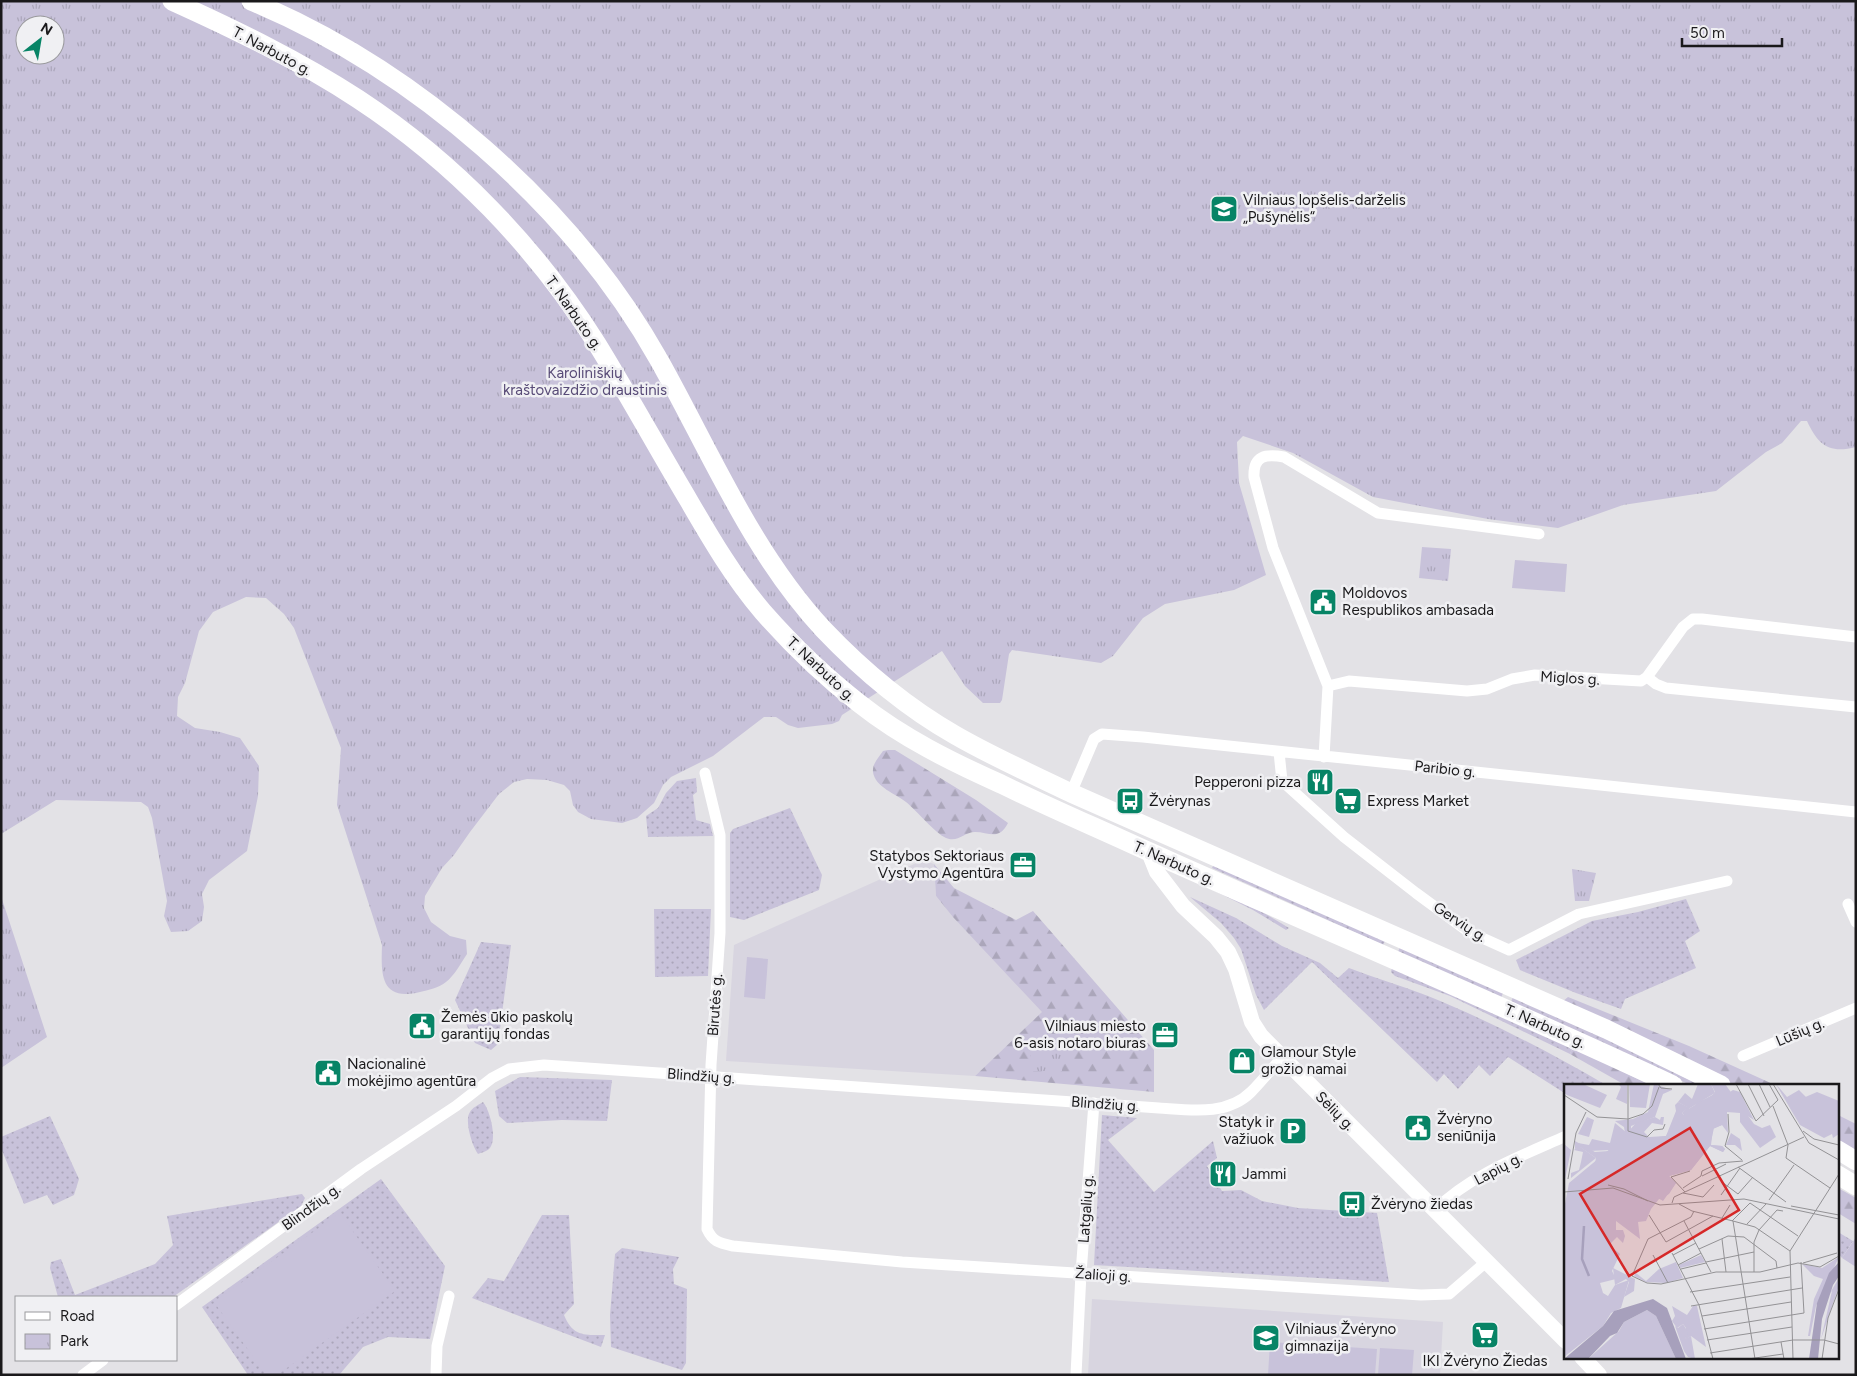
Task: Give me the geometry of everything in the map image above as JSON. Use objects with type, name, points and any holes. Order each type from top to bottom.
[{"type":"main road","name":"T. Narbuto g.","points":[[172,1],[267,46],[358,99],[448,167],[483,201],[520,240],[556,285],[595,342],[717,549],[741,583],[763,612],[803,654],[861,705],[903,734],[955,763],[1149,852],[1593,1047],[1671,1084]]},
{"type":"main road","name":"T. Narbuto g.","points":[[251,1],[324,36],[376,68],[431,106],[473,139],[512,174],[555,218],[592,262],[632,317],[658,358],[755,539],[789,589],[824,630],[879,683],[922,714],[993,756],[1071,793],[1606,1029],[1719,1084]]},
{"type":"main road","points":[[1139,823],[1144,831],[1149,852]]},
{"type":"main road","name":"Sėlių g.","points":[[1149,852],[1157,872],[1183,906],[1216,936],[1228,952],[1236,970],[1252,1022],[1261,1036],[1564,1339]]},
{"type":"main road","points":[[1840,1151],[1856,1161]]},
{"type":"main road","points":[[1840,1176],[1856,1186]]},
{"type":"main road","points":[[1583,1358],[1600,1375]]},
{"type":"street","points":[[1324,757],[1328,686],[1270,540],[1254,477],[1254,468],[1259,459],[1264,456],[1284,457],[1378,513],[1539,534]]},
{"type":"street","points":[[1856,637],[1693,619],[1683,627],[1647,677],[1656,684],[1666,688],[1856,707]]},
{"type":"street","name":"Miglos g.","points":[[1328,686],[1349,681],[1467,691],[1487,689],[1512,679],[1535,676],[1630,681],[1640,681],[1647,677]]},
{"type":"street","name":"Paribio g.","points":[[1071,793],[1094,739],[1102,734],[1856,812]]},
{"type":"street","name":"Gervių g.","points":[[1278,752],[1282,781],[1344,837],[1470,932],[1496,946],[1509,950],[1579,914],[1726,881]]},
{"type":"street","name":"Birutės g.","points":[[705,773],[720,836],[720,933],[711,1077],[707,1229],[710,1238]]},
{"type":"street","points":[[1848,904],[1856,922]]},
{"type":"street","name":"Lūšių g.","points":[[1743,1056],[1856,1008]]},
{"type":"street","name":"Blindžių g.","points":[[178,1304],[361,1170],[456,1106],[492,1078],[519,1066],[544,1065],[1210,1110],[1237,1103],[1250,1093],[1282,1058]]},
{"type":"street","name":"Latgalių g.","points":[[1076,1375],[1081,1273],[1094,1103]]},
{"type":"street","name":"Lapių g.","points":[[1435,1210],[1445,1200],[1487,1174],[1564,1137]]},
{"type":"street","name":"Žalioji g.","points":[[710,1238],[720,1243],[752,1248],[902,1262],[1439,1296],[1449,1294],[1486,1262]]},
{"type":"street","points":[[436,1375],[437,1346],[449,1296]]},
{"type":"street","points":[[83,1375],[102,1361]]},
{"type":"shaded area","points":[[923,860],[934,864],[936,896],[1043,1012],[975,1076],[726,1061],[734,945]]},
{"type":"shaded area","name":"Vilniaus Žvėryno gimnazija","points":[[1092,1299],[1443,1322],[1440,1375],[1088,1375]]},
{"type":"green space","name":"Karoliniškių kraštovaizdžio draustinis","points":[[1,1],[1856,1],[1856,447],[1839,449],[1826,446],[1820,442],[1807,421],[1801,421],[1782,443],[1766,452],[1716,491],[1623,505],[1558,528],[1488,519],[1373,497],[1293,453],[1243,436],[1237,442],[1239,483],[1266,575],[1234,590],[1165,604],[1143,618],[1113,656],[1101,663],[1012,650],[1009,654],[1000,703],[983,703],[965,686],[942,651],[842,715],[839,721],[832,724],[798,728],[788,725],[776,717],[764,717],[713,756],[671,777],[663,785],[654,803],[637,818],[622,823],[591,819],[578,812],[573,805],[570,791],[564,785],[547,780],[527,779],[514,782],[499,794],[454,855],[442,868],[425,896],[424,908],[431,922],[450,936],[466,940],[467,954],[455,973],[446,982],[420,992],[397,993],[390,989],[386,983],[382,966],[382,945],[337,805],[341,748],[294,628],[284,614],[266,598],[246,597],[213,612],[199,631],[185,683],[178,697],[177,716],[195,728],[220,732],[240,738],[259,766],[258,796],[247,851],[209,880],[202,894],[204,907],[202,921],[188,931],[171,932],[164,916],[167,901],[152,818],[148,807],[141,802],[56,800],[1,834]]},
{"type":"green space","points":[[1422,547],[1451,549],[1448,581],[1419,578]]},
{"type":"green space","points":[[1515,560],[1567,564],[1565,592],[1512,588]]},
{"type":"green space","points":[[895,750],[976,800],[1008,823],[1005,829],[997,834],[971,832],[954,839],[946,838],[931,827],[906,802],[886,790],[878,782],[873,769],[883,751]]},
{"type":"green space","points":[[696,778],[697,792],[693,795],[696,820],[710,824],[713,836],[648,837],[646,816],[658,808],[666,793],[677,781]]},
{"type":"green space","points":[[790,808],[822,875],[819,890],[744,920],[730,917],[730,833],[733,829]]},
{"type":"green space","points":[[934,864],[954,888],[1016,920],[1033,911],[1154,1050],[1154,1092],[975,1076],[1042,1012],[953,917],[936,896]]},
{"type":"green space","points":[[1214,864],[1385,941],[1383,945],[1212,868]]},
{"type":"green space","points":[[1572,869],[1596,873],[1589,901],[1575,901]]},
{"type":"green space","points":[[1205,886],[1264,913],[1289,928],[1286,930],[1253,910]]},
{"type":"green space","points":[[1,896],[47,1037],[1,1068]]},
{"type":"green space","points":[[1190,897],[1236,918],[1282,946],[1320,963],[1338,978],[1349,968],[1428,996],[1519,1038],[1604,1084],[1564,1084],[1564,1093],[1508,1057],[1490,1076],[1479,1065],[1458,1089],[1444,1074],[1437,1082],[1312,962],[1264,1010],[1256,995],[1241,949],[1221,923]]},
{"type":"green space","points":[[1686,899],[1700,931],[1685,941],[1696,968],[1625,999],[1621,1009],[1520,970],[1516,960],[1592,921],[1638,912]]},
{"type":"green space","points":[[654,909],[711,909],[708,976],[655,977]]},
{"type":"green space","points":[[481,942],[511,945],[498,1044],[491,1050],[475,1043],[455,1000]]},
{"type":"green space","points":[[1400,947],[1503,993],[1501,998],[1398,952]]},
{"type":"green space","points":[[747,957],[768,959],[765,999],[744,997]]},
{"type":"green space","points":[[1392,968],[1573,1047],[1570,1054],[1450,996],[1395,976],[1391,972]]},
{"type":"green space","points":[[1513,997],[1633,1051],[1697,1084],[1688,1084],[1511,1002]]},
{"type":"green space","points":[[1568,997],[1689,1046],[1773,1084],[1732,1084],[1709,1071],[1562,1002]]},
{"type":"green space","points":[[1031,1045],[1063,1045],[1062,1071],[1030,1071]]},
{"type":"green space","points":[[1573,1047],[1648,1084],[1623,1084],[1570,1054]]},
{"type":"green space","points":[[520,1077],[612,1080],[607,1121],[562,1120],[507,1123],[499,1116],[495,1091]]},
{"type":"green space","points":[[483,1102],[490,1118],[493,1139],[489,1149],[478,1154],[471,1139],[468,1116],[475,1107]]},
{"type":"green space","points":[[1102,1115],[1137,1118],[1108,1140],[1154,1192],[1213,1141],[1217,1158],[1207,1166],[1222,1191],[1241,1190],[1262,1201],[1298,1208],[1377,1213],[1389,1282],[1094,1265]]},
{"type":"green space","points":[[50,1116],[79,1179],[74,1195],[53,1205],[47,1195],[24,1204],[1,1148],[1,1137]]},
{"type":"green space","points":[[1840,1116],[1856,1124],[1856,1153],[1840,1144]]},
{"type":"green space","points":[[381,1179],[445,1266],[430,1339],[388,1337],[363,1347],[339,1375],[248,1375],[202,1307]]},
{"type":"green space","points":[[1840,1189],[1856,1198],[1856,1224],[1840,1214]]},
{"type":"green space","points":[[302,1194],[305,1198],[301,1206],[174,1296],[58,1296],[50,1268],[51,1262],[61,1259],[75,1295],[155,1264],[173,1245],[167,1216]]},
{"type":"green space","points":[[340,1213],[395,1291],[277,1375],[266,1375],[214,1302]]},
{"type":"green space","points":[[542,1215],[569,1215],[574,1304],[564,1315],[571,1327],[580,1333],[605,1335],[601,1347],[472,1298],[488,1278],[504,1281]]},
{"type":"green space","points":[[1840,1233],[1853,1241],[1842,1258],[1840,1256]]},
{"type":"green space","points":[[1856,1237],[1856,1267],[1842,1258]]},
{"type":"green space","points":[[622,1248],[679,1257],[673,1269],[674,1284],[687,1289],[686,1363],[682,1370],[611,1347],[610,1315],[615,1254]]},
{"type":"green space","points":[[1270,1342],[1377,1349],[1375,1375],[1268,1375]]},
{"type":"green space","points":[[1380,1348],[1414,1350],[1412,1375],[1378,1375]]},
{"type":"place","name":"Vilniaus lopšelis-darželis „Pušynėlis“","points":[[1224,209]]},
{"type":"place","name":"Moldovos Respublikos ambasada","points":[[1323,602]]},
{"type":"place","name":"Pepperoni pizza","points":[[1320,782]]},
{"type":"place","name":"Žvėrynas","points":[[1130,801]]},
{"type":"place","name":"Express Market","points":[[1348,801]]},
{"type":"place","name":"Statybos Sektoriaus Vystymo Agentūra","points":[[1023,865]]},
{"type":"place","name":"Žemės ūkio paskolų garantijų fondas","points":[[422,1026]]},
{"type":"place","name":"Vilniaus miesto 6-asis notaro biuras","points":[[1165,1035]]},
{"type":"place","name":"Glamour Style grožio namai","points":[[1242,1061]]},
{"type":"place","name":"Nacionalinė mokėjimo agentūra","points":[[328,1073]]},
{"type":"place","name":"Žvėryno seniūnija","points":[[1418,1128]]},
{"type":"place","name":"Statyk ir važiuok","points":[[1293,1131]]},
{"type":"place","name":"Jammi","points":[[1223,1174]]},
{"type":"place","name":"Žvėryno žiedas","points":[[1352,1204]]},
{"type":"place","name":"IKI Žvėryno Žiedas","points":[[1485,1335]]},
{"type":"place","name":"Vilniaus Žvėryno gimnazija","points":[[1266,1338]]}]
